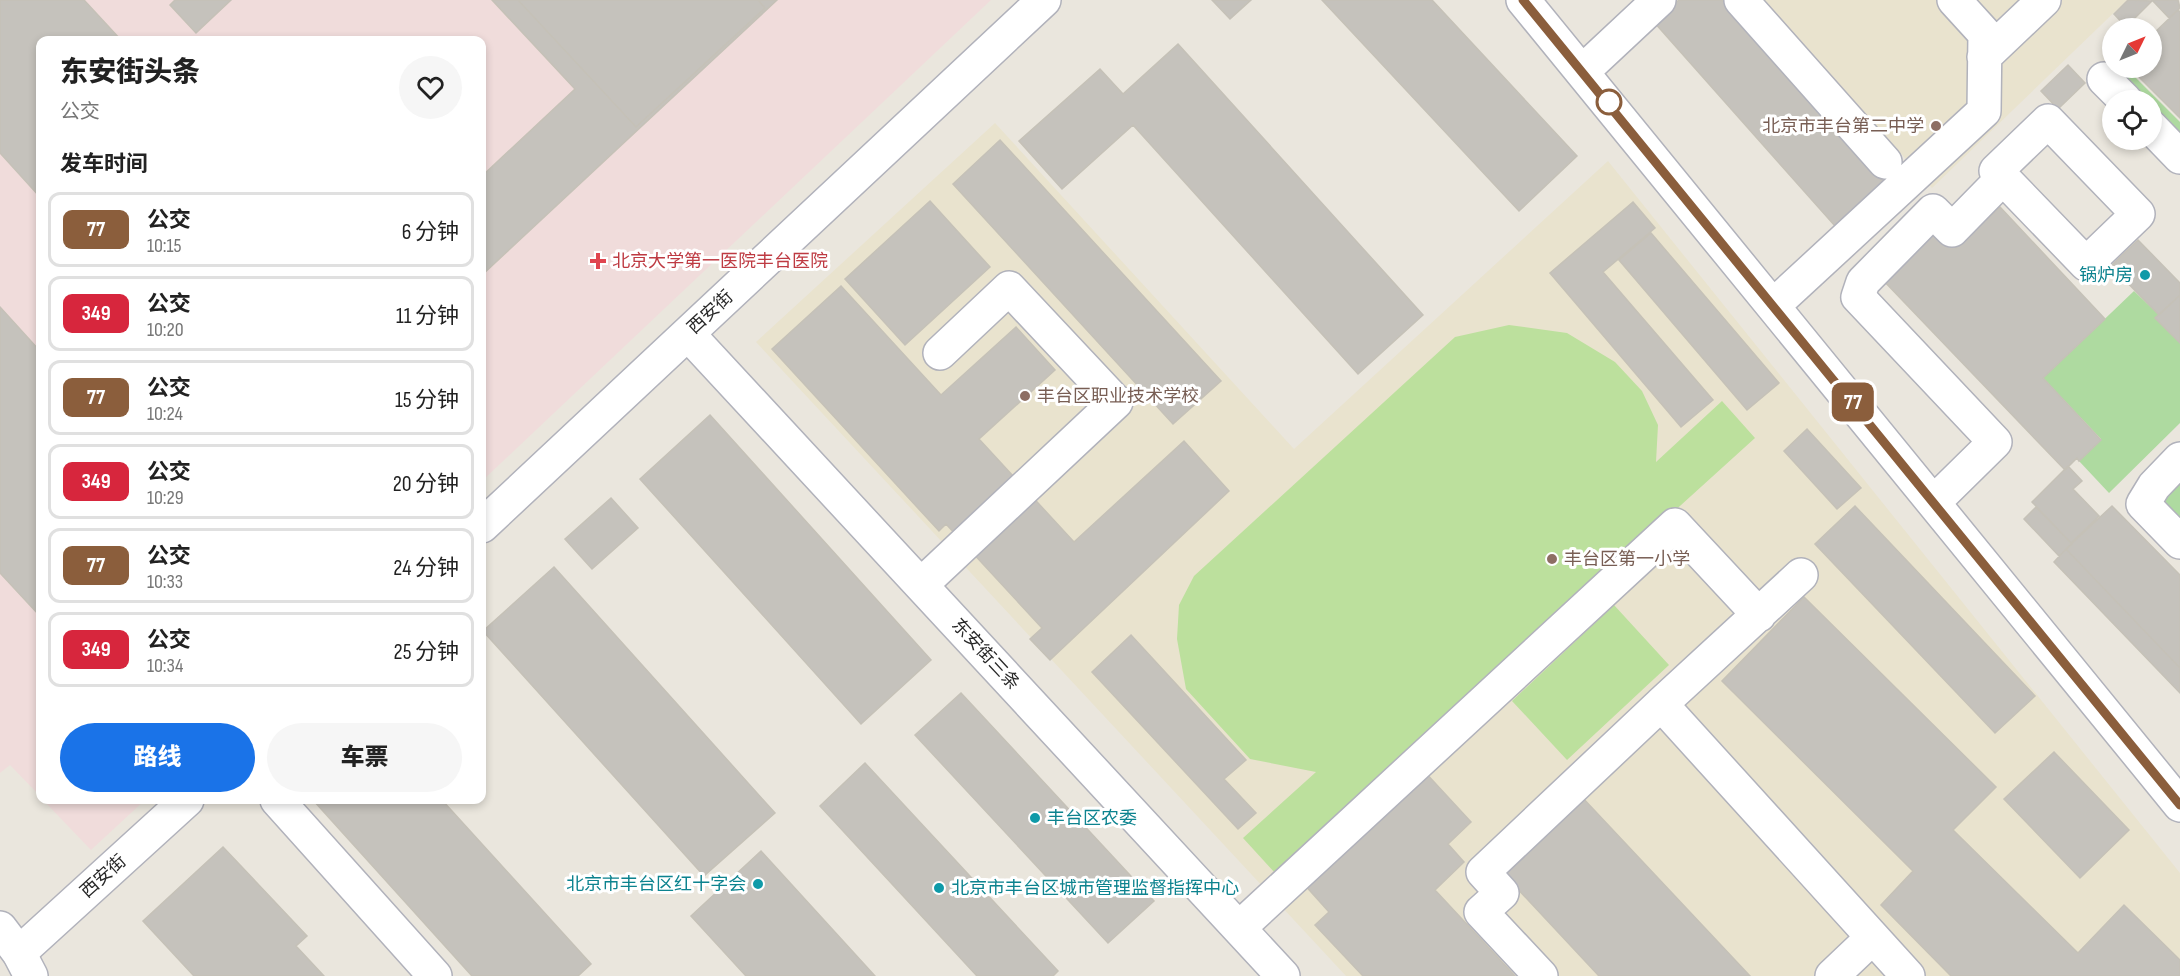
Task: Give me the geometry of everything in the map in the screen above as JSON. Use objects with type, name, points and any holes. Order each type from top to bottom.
[{"type":"street","name":"西安街","points":[[486,522],[1044,0]]},
{"type":"street","points":[[1523,0],[2180,805]]},
{"type":"street","points":[[1583,71],[1659,0]]},
{"type":"street","points":[[1742,0],[1885,162]]},
{"type":"street","points":[[1774,305],[1984,111],[1985,34],[1954,0]]},
{"type":"street","points":[[1984,57],[2044,0]]},
{"type":"street","points":[[2162,139],[2180,158]]},
{"type":"street","points":[[1934,502],[1995,442],[1858,297],[1863,282],[1933,211],[1952,230],[2003,178]]},
{"type":"street","points":[[1814,268],[1846,286],[1860,290]]},
{"type":"street","points":[[922,584],[1116,402],[1009,288],[940,353]]},
{"type":"street","name":"东安街三条","points":[[688,334],[1283,976]]},
{"type":"street","points":[[2180,459],[2154,486],[2143,504],[2180,542]]},
{"type":"street","points":[[1239,928],[1675,525],[1759,615]]},
{"type":"street","points":[[1541,976],[1481,912],[1502,892],[1483,872],[1801,575]]},
{"type":"street","points":[[1661,704],[1908,976]]},
{"type":"street","name":"西安街","points":[[17,952],[183,804]]},
{"type":"street","points":[[281,804],[435,976]]},
{"type":"street","points":[[1832,976],[1872,938]]},
{"type":"shaded area","name":"北京大学第一医院丰台医院","points":[[0,0],[991,0],[486,477],[486,36],[36,36],[36,792],[10,765],[0,773]]},
{"type":"shaded area","name":"北京市丰台第二中学","points":[[1762,0],[2127,0],[2108,18],[2102,18],[2102,24],[1932,188]]},
{"type":"shaded area","name":"丰台区第一小学","points":[[995,123],[1294,449],[1608,161],[2180,873],[2180,976],[1346,976],[756,342]]},
{"type":"shaded area","points":[[47,804],[141,804],[91,850]]},
{"type":"green space","points":[[2122,78],[2136,78],[2148,90],[2134,90]]},
{"type":"green space","points":[[2162,104],[2180,122],[2180,137],[2162,118]]},
{"type":"green space","points":[[2134,291],[2159,315],[2156,318],[2180,343],[2180,423],[2109,493],[2079,461],[2101,439],[2043,378]]},
{"type":"green space","points":[[1509,325],[1567,333],[1615,362],[1642,391],[1658,425],[1656,462],[1722,401],[1755,438],[1275,873],[1243,838],[1316,772],[1250,759],[1186,689],[1177,639],[1179,605],[1194,576],[1455,337]]},
{"type":"green space","points":[[2180,474],[2180,525],[2154,499]]},
{"type":"green space","points":[[1614,605],[1669,665],[1567,760],[1512,701]]},
{"type":"building","points":[[0,0],[84,0],[117,36],[36,36],[36,193],[0,153]]},
{"type":"building","points":[[175,0],[231,0],[196,33],[170,5]]},
{"type":"building","points":[[492,0],[777,0],[486,271],[486,172],[575,89]]},
{"type":"building","points":[[518,0],[758,0],[765,8],[636,127]]},
{"type":"building","points":[[1212,0],[1251,0],[1230,19]]},
{"type":"building","points":[[1322,0],[1432,0],[1577,156],[1519,211]]},
{"type":"building","points":[[1679,0],[1722,0],[1884,182],[1835,226],[1654,22]]},
{"type":"building","points":[[2128,0],[2152,1],[2135,18],[2118,18],[2114,14]]},
{"type":"building","points":[[2152,0],[2178,0],[2180,8],[2169,18]]},
{"type":"building","points":[[2178,10],[2180,12],[2180,118],[2162,100],[2162,90],[2152,90],[2140,78],[2162,78],[2162,25]]},
{"type":"building","points":[[1178,44],[1423,315],[1358,374],[1133,125],[1062,189],[1019,141],[1100,69],[1123,94]]},
{"type":"building","points":[[2068,65],[2085,83],[2058,109],[2041,91]]},
{"type":"building","points":[[1000,140],[1221,381],[1173,424],[953,184]]},
{"type":"building","points":[[930,201],[990,267],[905,345],[845,279]]},
{"type":"building","points":[[1633,202],[1655,228],[1603,272],[1713,400],[1681,427],[1550,273]]},
{"type":"building","points":[[2000,207],[2105,319],[2043,378],[2101,440],[2079,461],[2077,458],[2065,470],[1882,279],[1936,228],[1956,248]]},
{"type":"building","points":[[1651,233],[1779,383],[1747,410],[1619,260]]},
{"type":"building","name":"锅炉房","points":[[2138,240],[2180,283],[2180,295],[2159,315],[2111,266]]},
{"type":"building","points":[[841,286],[941,395],[1016,327],[1055,370],[979,439],[1074,542],[1184,441],[1229,491],[1050,660],[1030,639],[1042,628],[946,524],[939,531],[772,349]]},
{"type":"building","points":[[2180,295],[2180,343],[2155,318]]},
{"type":"building","points":[[0,307],[36,347],[36,612],[0,573]]},
{"type":"building","points":[[710,415],[931,660],[861,724],[640,479]]},
{"type":"building","points":[[1807,429],[1861,488],[1837,509],[1784,451]]},
{"type":"building","points":[[2068,466],[2082,481],[2073,489],[2099,516],[2071,543],[2032,502]]},
{"type":"building","points":[[611,498],[638,528],[592,569],[565,539]]},
{"type":"building","points":[[1855,506],[2035,696],[1995,733],[1815,544]]},
{"type":"building","points":[[2112,506],[2180,575],[2180,668],[2066,549]]},
{"type":"building","points":[[2036,507],[2072,544],[2059,556],[2024,519]]},
{"type":"building","points":[[2066,549],[2180,668],[2180,693],[2054,562]]},
{"type":"building","points":[[554,567],[775,813],[704,876],[486,634],[486,628]]},
{"type":"building","points":[[1804,597],[1996,787],[1953,830],[2078,953],[2124,905],[2180,960],[2180,976],[1951,976],[1881,905],[1913,871],[1722,681]]},
{"type":"building","points":[[1131,635],[1246,760],[1224,779],[1256,813],[1238,829],[1092,672]]},
{"type":"building","name":"丰台区农委","points":[[961,693],[1154,901],[1108,943],[915,735]]},
{"type":"building","points":[[2054,752],[2129,830],[2080,878],[2004,799]]},
{"type":"building","name":"北京市丰台区城市管理监督指挥中心","points":[[865,763],[1058,971],[1053,976],[977,976],[820,806]]},
{"type":"building","points":[[1423,770],[1471,822],[1448,844],[1464,862],[1435,890],[1515,976],[1363,976],[1315,925],[1329,912],[1303,883]]},
{"type":"building","points":[[1580,795],[1750,976],[1599,976],[1500,870]]},
{"type":"building","points":[[317,804],[446,804],[591,964],[578,976],[472,976]]},
{"type":"building","points":[[223,847],[307,936],[296,946],[324,976],[194,976],[143,921]]},
{"type":"building","name":"北京市丰台区红十字会","points":[[761,851],[875,976],[746,976],[691,916]]},
{"type":"bus line","name":"77","points":[[1523,0],[1595,85],[2180,805]]},
{"type":"place","name":"北京市丰台第二中学","points":[[1936,126]]},
{"type":"place","name":"北京大学第一医院丰台医院","points":[[598,261]]},
{"type":"place","name":"锅炉房","points":[[2145,275]]},
{"type":"place","name":"丰台区职业技术学校","points":[[1025,396]]},
{"type":"place","name":"丰台区第一小学","points":[[1552,559]]},
{"type":"place","name":"丰台区农委","points":[[1035,818]]},
{"type":"place","name":"北京市丰台区红十字会","points":[[758,884]]},
{"type":"place","name":"北京市丰台区城市管理监督指挥中心","points":[[939,888]]}]
